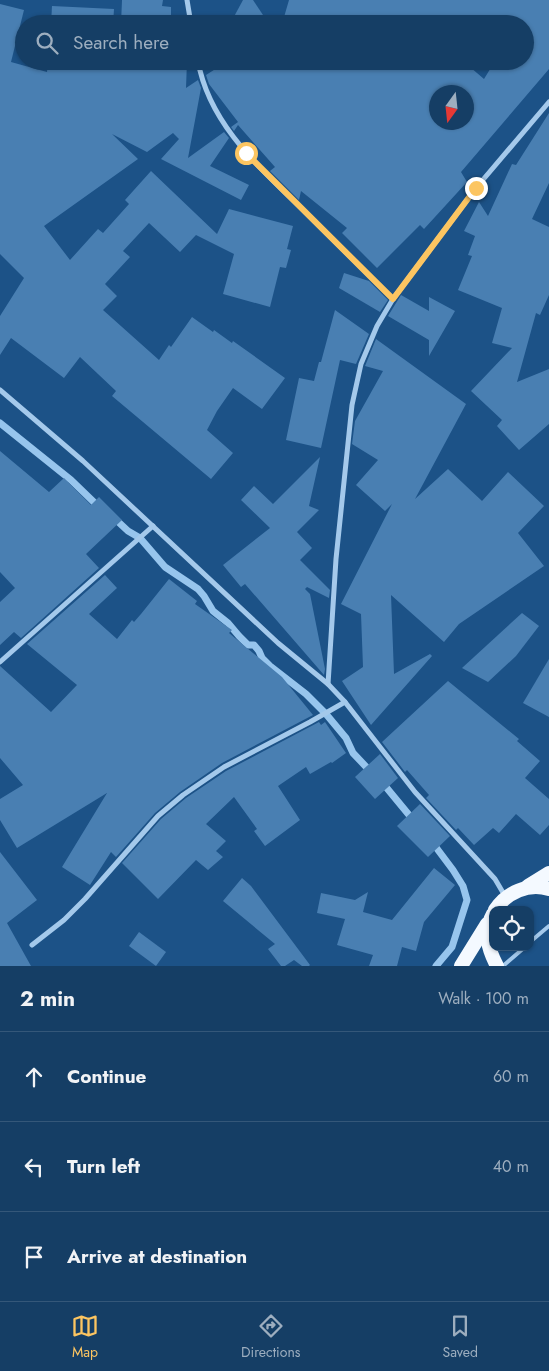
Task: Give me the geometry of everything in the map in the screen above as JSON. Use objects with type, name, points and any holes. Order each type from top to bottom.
[{"type":"highway","points":[[499,906],[506,898],[515,892],[549,873]]},
{"type":"highway","points":[[525,888],[549,888]]},
{"type":"highway","points":[[461,966],[489,920]]},
{"type":"highway","points":[[489,928],[487,936],[489,952],[497,966]]},
{"type":"street","points":[[187,0],[190,15]]},
{"type":"street","points":[[199,70],[211,106],[246,153],[393,299]]},
{"type":"street","points":[[328,684],[336,559],[352,405],[361,364],[377,326],[393,299],[476,188],[549,102]]},
{"type":"street","points":[[0,390],[83,461],[278,643],[328,684],[345,702],[415,792],[495,879],[506,898]]},
{"type":"street","points":[[0,662],[153,526]]},
{"type":"street","points":[[32,945],[64,920],[158,816],[183,795],[224,767],[345,702]]},
{"type":"lane","points":[[534,939],[549,926]]},
{"type":"lane","points":[[503,966],[520,951]]},
{"type":"building","points":[[122,0],[163,0],[162,6],[171,7],[171,15],[121,15]]},
{"type":"building","points":[[243,0],[253,0],[263,15],[235,15]]},
{"type":"building","points":[[289,0],[549,0],[549,69],[461,172],[467,182],[424,229],[420,225],[377,268],[342,233],[347,228],[301,191],[299,200],[270,171],[275,167],[238,125],[234,131],[231,127],[238,122],[209,84],[206,75],[214,70],[474,70],[484,79],[490,70],[534,70],[534,15],[285,15]]},
{"type":"building","points":[[0,4],[24,10],[23,15],[15,15],[15,46],[11,62],[15,63],[15,70],[40,70],[47,72],[47,70],[187,70],[186,88],[198,80],[201,88],[188,158],[224,132],[229,138],[210,166],[249,185],[241,200],[161,159],[179,139],[173,133],[147,152],[112,134],[138,159],[44,226],[70,260],[98,229],[103,233],[129,204],[125,200],[151,171],[217,234],[229,209],[293,226],[287,249],[291,250],[286,268],[280,267],[270,307],[223,294],[234,254],[196,235],[180,252],[149,223],[123,251],[130,257],[105,284],[117,296],[103,310],[159,360],[169,345],[171,347],[192,317],[213,332],[214,330],[232,343],[233,341],[285,378],[262,409],[233,388],[207,430],[233,453],[211,479],[112,396],[116,391],[80,357],[64,378],[11,338],[0,355],[0,316],[24,278],[0,254]]},
{"type":"building","points":[[52,6],[114,9],[114,15],[52,15]]},
{"type":"building","points":[[549,113],[549,183],[532,219],[549,227],[549,295],[540,315],[536,313],[517,382],[549,369],[549,424],[519,450],[497,426],[502,420],[471,391],[512,348],[492,343],[502,308],[458,290],[472,256],[468,255],[475,236],[464,231],[479,202],[488,216],[512,164],[516,165]]},
{"type":"building","points":[[344,273],[369,281],[388,300],[380,312],[339,288]]},
{"type":"building","points":[[401,295],[429,311],[429,297],[455,311],[429,356],[429,340],[388,316]]},
{"type":"building","points":[[335,310],[369,334],[356,364],[340,360],[321,448],[286,440],[299,378],[314,381]]},
{"type":"building","points":[[376,339],[466,404],[415,499],[448,469],[482,501],[508,472],[544,506],[518,533],[544,566],[459,624],[444,642],[391,595],[394,674],[430,654],[432,656],[371,725],[342,681],[363,667],[361,614],[341,604],[392,504],[385,511],[356,485],[378,460],[352,444],[355,421],[383,371],[365,366]]},
{"type":"building","points":[[0,451],[49,492],[64,478],[91,505],[99,497],[122,520],[86,554],[99,568],[21,638],[14,632],[0,645],[0,602],[15,588],[0,572]]},
{"type":"building","points":[[320,457],[309,506],[319,510],[297,532],[312,548],[300,560],[330,590],[329,598],[307,587],[305,589],[310,594],[325,669],[324,675],[245,584],[241,587],[223,565],[270,528],[241,500],[254,486],[273,504]]},
{"type":"building","points":[[105,575],[117,588],[89,614],[117,639],[132,620],[134,622],[141,614],[169,579],[197,601],[195,604],[232,630],[229,633],[282,677],[313,715],[222,763],[180,792],[155,813],[116,857],[111,852],[90,885],[62,867],[107,793],[17,848],[0,820],[0,799],[23,785],[0,758],[0,666],[51,712],[77,685],[27,644]]},
{"type":"building","points":[[522,613],[539,626],[516,656],[488,682],[462,668]]},
{"type":"building","points":[[549,659],[549,717],[523,703]]},
{"type":"building","points":[[448,681],[519,739],[517,741],[540,761],[525,778],[549,799],[549,825],[540,835],[516,814],[499,833],[493,828],[474,845],[458,828],[456,830],[426,798],[429,795],[407,770],[405,772],[382,742]]},
{"type":"building","points":[[319,722],[321,725],[325,722],[346,753],[332,763],[310,774],[306,767],[278,786],[300,820],[265,846],[254,831],[257,829],[234,797],[206,824],[226,841],[216,851],[223,857],[208,870],[196,860],[158,899],[122,863],[161,819],[186,798],[226,771]]},
{"type":"building","points":[[380,754],[398,778],[375,799],[355,777]]},
{"type":"building","points":[[420,804],[450,836],[428,857],[397,826]]},
{"type":"building","points":[[0,852],[37,900],[7,923],[31,966],[0,966]]},
{"type":"building","points":[[434,868],[455,885],[424,922],[416,951],[402,947],[397,966],[369,966],[373,955],[337,945],[345,919],[317,913],[321,893],[355,900],[368,892],[363,912],[392,920]]},
{"type":"building","points":[[242,878],[251,886],[309,966],[302,966],[294,960],[285,966],[281,966],[268,949],[275,944],[223,901]]},
{"type":"building","points":[[139,932],[166,952],[156,966],[129,946]]},
{"type":"waterway","points":[[0,423],[71,480],[100,508]]},
{"type":"waterway","points":[[113,517],[128,531],[140,538],[165,567],[198,589],[213,611],[228,623],[248,645],[254,645],[262,658],[270,666],[306,694],[326,714],[346,738],[353,753],[371,772]]},
{"type":"waterway","points":[[381,781],[414,821]]},
{"type":"waterway","points":[[432,842],[463,886],[467,900],[452,947],[436,966]]},
{"type":"route","points":[[246,153],[393,299],[476,188]]}]
